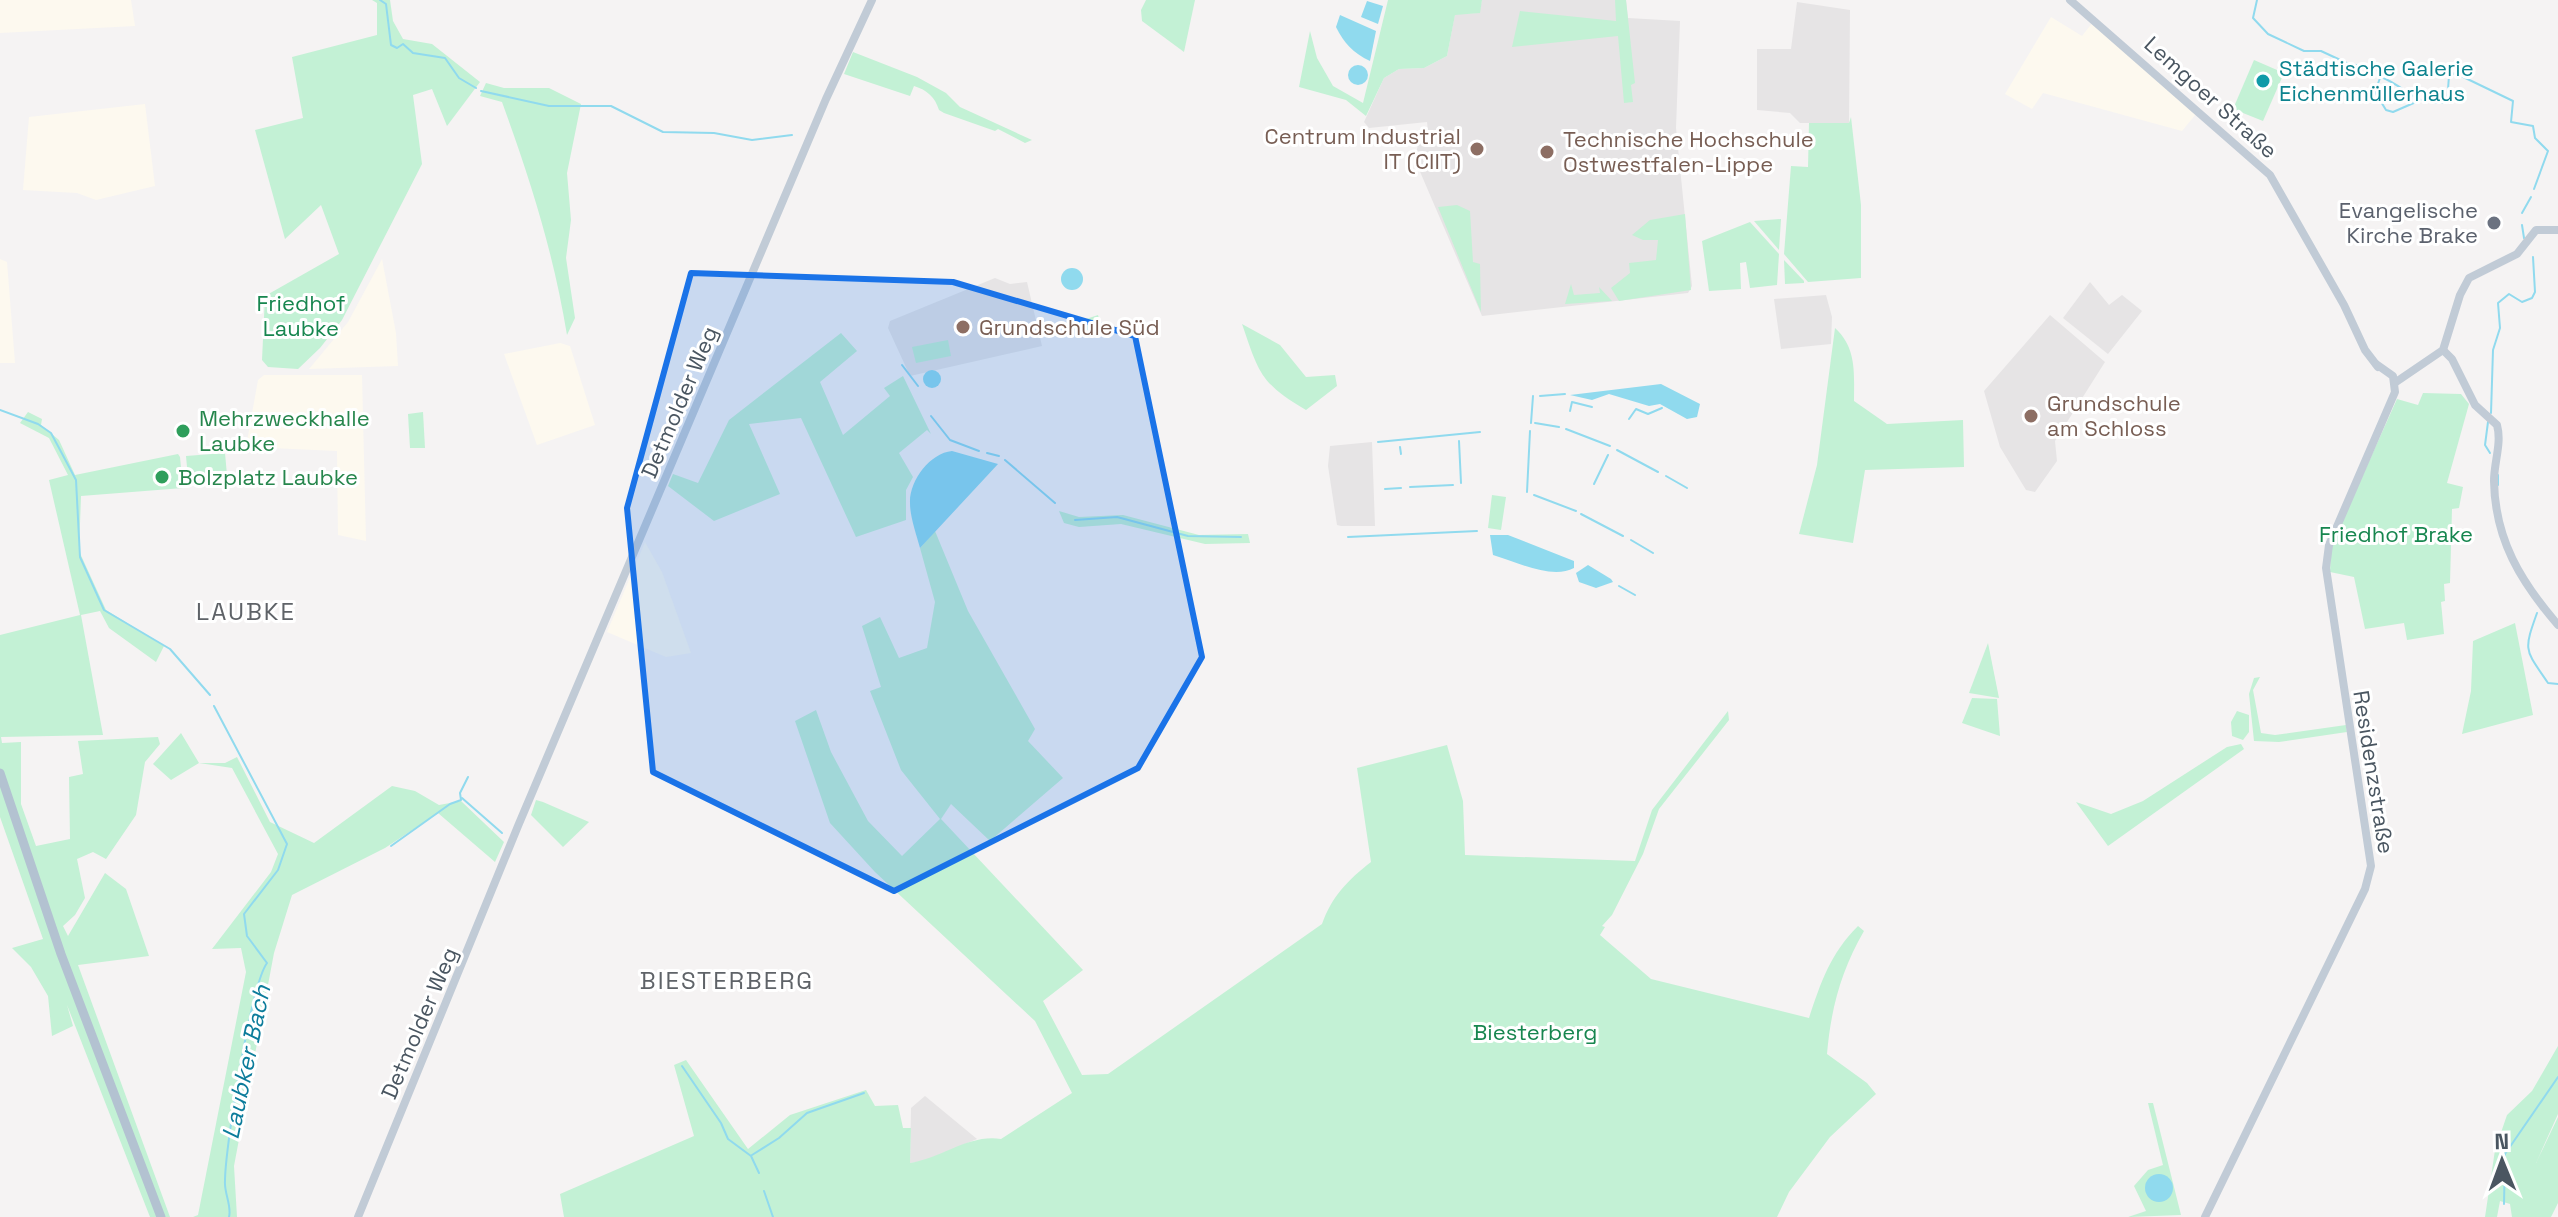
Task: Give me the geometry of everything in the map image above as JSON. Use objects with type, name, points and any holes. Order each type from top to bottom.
[{"type":"main road","points":[[0,773],[61,954],[161,1217]]},
{"type":"street","name":"Detmolder Weg","points":[[358,1217],[826,99],[872,0]]},
{"type":"street","name":"Lemgoer Straße","points":[[2070,0],[2270,175],[2344,305],[2365,350],[2391,376]]},
{"type":"street","points":[[2391,376],[2415,370],[2443,350],[2460,295],[2469,278],[2517,254],[2528,245],[2533,232],[2558,230]]},
{"type":"street","points":[[2443,350],[2452,359],[2475,405],[2497,425],[2494,496],[2498,522],[2516,572],[2558,625]]},
{"type":"street","name":"Residenzstraße","points":[[2205,1217],[2368,879],[2370,843],[2326,568],[2329,545],[2395,392],[2391,376]]},
{"type":"highlighted area","points":[[691,273],[953,282],[1135,336],[1202,657],[1138,768],[894,891],[653,772],[627,508]]},
{"type":"shaded area","points":[[0,0],[131,0],[135,26],[0,33]]},
{"type":"shaded area","name":"Technische Hochschule Ostwestfalen-Lippe","points":[[1482,0],[1626,0],[1628,18],[1680,21],[1676,128],[1692,286],[1688,293],[1482,316],[1415,160],[1418,144],[1429,140],[1427,122],[1369,128],[1364,122],[1384,78],[1399,69],[1424,68],[1447,56],[1455,14],[1479,13]]},
{"type":"shaded area","points":[[1797,2],[1850,10],[1849,123],[1800,123],[1790,113],[1757,110],[1757,49],[1791,49]]},
{"type":"shaded area","points":[[2051,17],[2082,36],[2093,22],[2196,114],[2182,131],[2043,93],[2032,109],[2005,94]]},
{"type":"shaded area","points":[[145,104],[155,186],[96,200],[77,193],[23,190],[29,117]]},
{"type":"shaded area","points":[[0,259],[7,262],[15,363],[0,363]]},
{"type":"shaded area","points":[[382,259],[396,333],[398,366],[309,369],[348,322]]},
{"type":"shaded area","name":"Grundschule Süd","points":[[995,278],[1010,284],[1027,282],[1042,346],[910,376],[888,328],[890,321]]},
{"type":"shaded area","points":[[2090,282],[2109,305],[2122,295],[2142,311],[2108,354],[2063,318]]},
{"type":"shaded area","points":[[1826,295],[1832,317],[1831,344],[1781,349],[1774,299]]},
{"type":"shaded area","name":"Grundschule am Schloss","points":[[2050,315],[2105,362],[2055,441],[2057,461],[2035,492],[2026,490],[2000,447],[1984,391]]},
{"type":"shaded area","points":[[560,343],[570,346],[595,425],[537,445],[504,354]]},
{"type":"shaded area","points":[[264,375],[362,375],[366,541],[338,535],[337,451],[246,447],[258,380]]},
{"type":"shaded area","points":[[1372,442],[1375,526],[1337,525],[1328,466],[1330,446]]},
{"type":"shaded area","points":[[645,542],[662,572],[691,653],[666,657],[607,632]]},
{"type":"shaded area","points":[[925,1096],[977,1139],[924,1161],[910,1163],[911,1108]]},
{"type":"green space","name":"Friedhof Laubke","points":[[372,0],[390,0],[393,21],[403,39],[432,44],[480,82],[447,126],[432,89],[413,95],[422,164],[342,320],[298,369],[268,367],[262,360],[265,296],[339,254],[321,205],[285,239],[255,130],[303,118],[292,57],[377,35],[377,3]]},
{"type":"green space","points":[[1146,0],[1195,0],[1184,52],[1142,21],[1141,10]]},
{"type":"green space","points":[[1388,0],[1482,0],[1480,13],[1455,15],[1447,56],[1424,68],[1399,69],[1384,78],[1366,116],[1346,100],[1299,87],[1310,31],[1317,58],[1333,86],[1363,103]]},
{"type":"green space","points":[[1615,0],[1626,0],[1635,83],[1631,85],[1633,102],[1624,103],[1618,36],[1512,47],[1520,11],[1616,21]]},
{"type":"green space","points":[[853,52],[917,77],[946,93],[960,107],[1032,140],[1025,143],[998,129],[995,131],[944,113],[930,95],[914,86],[910,96],[844,74]]},
{"type":"green space","points":[[2254,60],[2284,73],[2263,121],[2233,109]]},
{"type":"green space","points":[[486,83],[504,88],[549,88],[581,104],[567,173],[571,220],[566,258],[575,318],[567,335],[555,274],[532,189],[502,102],[480,96]]},
{"type":"green space","points":[[1851,117],[1861,205],[1861,278],[1808,282],[1784,254],[1791,166],[1808,167],[1809,123],[1849,123]]},
{"type":"green space","points":[[1457,205],[1470,211],[1473,262],[1480,264],[1481,312],[1438,207]]},
{"type":"green space","points":[[1685,214],[1691,290],[1619,301],[1611,288],[1630,273],[1629,263],[1656,260],[1658,240],[1643,240],[1632,235],[1650,220]]},
{"type":"green space","points":[[1781,219],[1779,250],[1754,221]]},
{"type":"green space","points":[[1750,222],[1779,254],[1777,285],[1750,288],[1746,262],[1740,263],[1741,289],[1709,291],[1702,241]]},
{"type":"green space","points":[[1784,260],[1804,281],[1804,283],[1785,284]]},
{"type":"green space","points":[[1571,284],[1574,295],[1600,293],[1599,287],[1612,301],[1565,304]]},
{"type":"green space","points":[[1098,315],[1102,330],[1077,337],[1074,323]]},
{"type":"green space","points":[[1242,324],[1280,345],[1306,377],[1335,375],[1337,386],[1306,410],[1291,401],[1263,375]]},
{"type":"green space","points":[[1835,328],[1851,353],[1854,401],[1887,424],[1963,420],[1964,467],[1865,470],[1853,543],[1799,534],[1817,465]]},
{"type":"green space","points":[[841,333],[857,351],[820,382],[843,435],[890,396],[884,388],[903,376],[931,434],[927,430],[899,453],[913,477],[906,490],[906,520],[856,537],[801,418],[749,424],[780,494],[714,521],[668,486],[673,474],[698,483],[729,420]]},
{"type":"green space","points":[[948,340],[951,356],[916,363],[912,347]]},
{"type":"green space","name":"Friedhof Brake","points":[[2423,393],[2461,394],[2469,404],[2447,483],[2463,487],[2459,508],[2452,509],[2450,583],[2444,584],[2445,601],[2441,602],[2444,634],[2407,640],[2404,623],[2365,629],[2354,577],[2330,572],[2331,546],[2397,399],[2418,405]]},
{"type":"green space","points":[[28,412],[42,419],[41,425],[59,440],[75,475],[178,454],[180,457],[183,488],[81,496],[79,551],[106,610],[164,646],[156,662],[109,628],[100,611],[81,615],[103,735],[1,737],[2,743],[21,742],[21,804],[36,846],[70,839],[69,777],[83,774],[78,741],[158,737],[160,744],[145,762],[136,815],[106,859],[93,852],[77,859],[85,898],[75,915],[63,926],[68,936],[105,873],[126,889],[149,956],[78,965],[170,1217],[150,1217],[67,1005],[73,1026],[52,1036],[48,996],[31,967],[12,948],[43,939],[0,817],[0,635],[80,615],[49,480],[68,475],[49,438],[20,423]]},
{"type":"green space","points":[[423,412],[425,448],[410,448],[408,414]]},
{"type":"green space","points":[[225,453],[227,475],[188,478],[186,456]]},
{"type":"green space","points":[[1492,495],[1506,497],[1501,530],[1488,528]]},
{"type":"green space","points":[[1059,511],[1079,517],[1123,515],[1199,535],[1248,534],[1250,543],[1205,544],[1121,524],[1079,527],[1064,523]]},
{"type":"green space","name":"Biesterberg","points":[[935,531],[968,611],[1035,729],[1028,741],[1063,778],[990,841],[951,804],[941,819],[1083,970],[1043,1001],[1082,1075],[1108,1074],[1322,924],[1342,889],[1371,862],[1357,768],[1447,745],[1463,801],[1465,855],[1635,861],[1652,810],[1728,711],[1729,720],[1659,809],[1643,854],[1612,915],[1602,926],[1605,927],[1600,935],[1651,979],[1809,1018],[1833,958],[1858,926],[1864,931],[1838,990],[1827,1054],[1867,1083],[1876,1094],[1830,1137],[1789,1192],[1777,1217],[564,1217],[560,1194],[694,1136],[674,1065],[686,1060],[748,1149],[790,1115],[866,1090],[875,1106],[898,1105],[903,1128],[911,1128],[910,1163],[978,1140],[1001,1139],[1072,1093],[1035,1021],[875,872],[830,823],[795,721],[816,710],[831,752],[868,821],[902,856],[940,819],[901,770],[870,691],[881,687],[862,626],[880,617],[899,658],[927,648],[935,602],[920,548]]},
{"type":"green space","points":[[2515,623],[2533,715],[2462,734],[2471,691],[2473,641]]},
{"type":"green space","points":[[1988,643],[1999,698],[1969,693]]},
{"type":"green space","points":[[2260,677],[2253,690],[2261,733],[2275,735],[2346,725],[2347,732],[2279,742],[2254,741],[2249,694],[2254,678]]},
{"type":"green space","points":[[1972,698],[1997,699],[2000,736],[1962,723]]},
{"type":"green space","points":[[2237,711],[2249,715],[2249,732],[2243,740],[2232,736],[2231,722]]},
{"type":"green space","points":[[181,733],[199,763],[171,780],[153,764]]},
{"type":"green space","points":[[2241,744],[2244,749],[2108,846],[2076,802],[2111,814],[2143,801],[2227,747]]},
{"type":"green space","points":[[237,757],[270,822],[314,843],[392,786],[415,791],[439,805],[461,801],[504,842],[495,862],[438,813],[385,848],[292,895],[274,953],[234,1166],[237,1217],[193,1217],[198,1215],[246,972],[241,948],[212,949],[271,872],[278,854],[232,768],[199,763],[225,763]]},
{"type":"green space","points":[[536,800],[589,822],[563,847],[531,815]]},
{"type":"green space","points":[[2558,1046],[2558,1114],[2536,1163],[2558,1117],[2558,1203],[2551,1217],[2512,1217],[2510,1204],[2500,1201],[2497,1217],[2485,1217],[2495,1150],[2507,1115],[2532,1091]]},
{"type":"green space","points":[[2148,1103],[2153,1103],[2181,1215],[2128,1217],[2146,1211],[2134,1186],[2148,1170],[2163,1165]]},
{"type":"water","points":[[1367,1],[1383,6],[1378,24],[1361,17]]},
{"type":"water","points":[[1340,15],[1376,31],[1370,61],[1354,51],[1342,38],[1336,27]]},
{"type":"water","points":[[1358,65],[1365,68],[1368,75],[1365,82],[1358,85],[1351,82],[1348,75],[1351,68]]},
{"type":"water","points":[[1072,268],[1080,271],[1083,279],[1080,287],[1072,290],[1064,287],[1061,279],[1064,271]]},
{"type":"water","points":[[932,370],[941,379],[932,388],[923,379]]},
{"type":"water","points":[[1661,384],[1700,404],[1697,417],[1687,419],[1660,404],[1649,406],[1609,394],[1592,400],[1570,395]]},
{"type":"water","points":[[952,451],[998,464],[920,548],[910,508],[913,486],[929,463]]},
{"type":"water","points":[[1490,535],[1508,535],[1574,561],[1574,568],[1545,571],[1493,555]]},
{"type":"water","points":[[1588,565],[1613,582],[1596,588],[1579,582],[1576,573]]},
{"type":"water","points":[[2159,1174],[2169,1178],[2173,1188],[2169,1198],[2159,1202],[2149,1198],[2145,1188],[2149,1178]]},
{"type":"waterway","points":[[380,0],[386,4],[391,45],[397,48],[403,44],[413,53],[445,58],[459,78],[476,88]]},
{"type":"waterway","points":[[2257,0],[2253,18],[2268,34],[2304,51],[2321,51],[2349,64],[2376,68],[2381,77],[2419,99],[2447,102],[2449,76],[2455,73],[2513,101],[2511,122],[2533,126],[2535,138],[2548,151],[2534,189]]},
{"type":"waterway","points":[[2380,78],[2375,92],[2386,110],[2393,112],[2416,102]]},
{"type":"waterway","points":[[481,91],[549,106],[611,106],[663,132],[714,133],[752,140],[792,135]]},
{"type":"waterway","points":[[2522,213],[2531,197]]},
{"type":"waterway","points":[[2522,225],[2524,238]]},
{"type":"waterway","points":[[2491,413],[2493,350],[2500,328],[2498,303],[2509,294],[2522,302],[2532,298],[2535,292],[2533,257]]},
{"type":"waterway","points":[[902,365],[918,386]]},
{"type":"waterway","points":[[1540,396],[1565,394]]},
{"type":"waterway","points":[[1531,423],[1533,396]]},
{"type":"waterway","points":[[1570,411],[1572,402],[1592,407]]},
{"type":"waterway","points":[[1629,419],[1636,409],[1648,414],[1662,408]]},
{"type":"waterway","name":"Laubker Bach","points":[[0,410],[38,424],[51,433],[76,480],[80,557],[104,610],[170,649],[210,695]]},
{"type":"waterway","points":[[931,416],[950,440],[979,451]]},
{"type":"waterway","points":[[2488,422],[2485,445],[2490,453]]},
{"type":"waterway","points":[[1535,423],[1559,427]]},
{"type":"waterway","points":[[1566,429],[1610,446]]},
{"type":"waterway","points":[[1527,492],[1530,431]]},
{"type":"waterway","points":[[1378,442],[1480,432]]},
{"type":"waterway","points":[[1459,441],[1461,483]]},
{"type":"waterway","points":[[1400,447],[1401,454]]},
{"type":"waterway","points":[[1617,450],[1658,472]]},
{"type":"waterway","points":[[987,453],[999,456]]},
{"type":"waterway","points":[[1594,484],[1608,455]]},
{"type":"waterway","points":[[1005,460],[1055,503]]},
{"type":"waterway","points":[[2498,475],[2498,485]]},
{"type":"waterway","points":[[1666,476],[1687,488]]},
{"type":"waterway","points":[[1410,487],[1453,485]]},
{"type":"waterway","points":[[1385,489],[1401,488]]},
{"type":"waterway","points":[[1534,495],[1576,511]]},
{"type":"waterway","points":[[1581,514],[1623,536]]},
{"type":"waterway","points":[[1075,520],[1117,517],[1188,536],[1241,537]]},
{"type":"waterway","points":[[1348,537],[1477,531]]},
{"type":"waterway","points":[[1631,540],[1653,553]]},
{"type":"waterway","points":[[1619,586],[1635,595]]},
{"type":"waterway","points":[[2537,613],[2528,643],[2529,650],[2548,683],[2558,684]]},
{"type":"waterway","name":"Laubker Bach","points":[[214,706],[287,844],[278,870],[244,914],[247,936],[267,963],[254,1002],[234,1103],[225,1181],[229,1217]]},
{"type":"waterway","points":[[391,846],[450,804],[461,800],[460,793],[468,777]]},
{"type":"waterway","points":[[462,798],[502,833]]},
{"type":"waterway","points":[[682,1066],[721,1123],[728,1139],[751,1156],[759,1173]]},
{"type":"waterway","points":[[2504,1204],[2505,1154],[2558,1077]]},
{"type":"waterway","points":[[752,1155],[779,1138],[807,1113],[864,1093]]},
{"type":"waterway","points":[[764,1191],[773,1217]]},
{"type":"place","name":"Städtische Galerie Eichenmüllerhaus","points":[[2263,81]]},
{"type":"place","name":"Centrum Industrial IT (CIIT)","points":[[1477,149]]},
{"type":"place","name":"Technische Hochschule Ostwestfalen-Lippe","points":[[1547,152]]},
{"type":"place","name":"Evangelische Kirche Brake","points":[[2494,223]]},
{"type":"place","name":"Grundschule Süd","points":[[963,327]]},
{"type":"place","name":"Grundschule am Schloss","points":[[2031,416]]},
{"type":"place","name":"Mehrzweckhalle Laubke","points":[[183,431]]},
{"type":"place","name":"Bolzplatz Laubke","points":[[162,477]]},
{"type":"district","name":"LAUBKE","points":[[246,611]]},
{"type":"district","name":"BIESTERBERG","points":[[727,980]]}]
